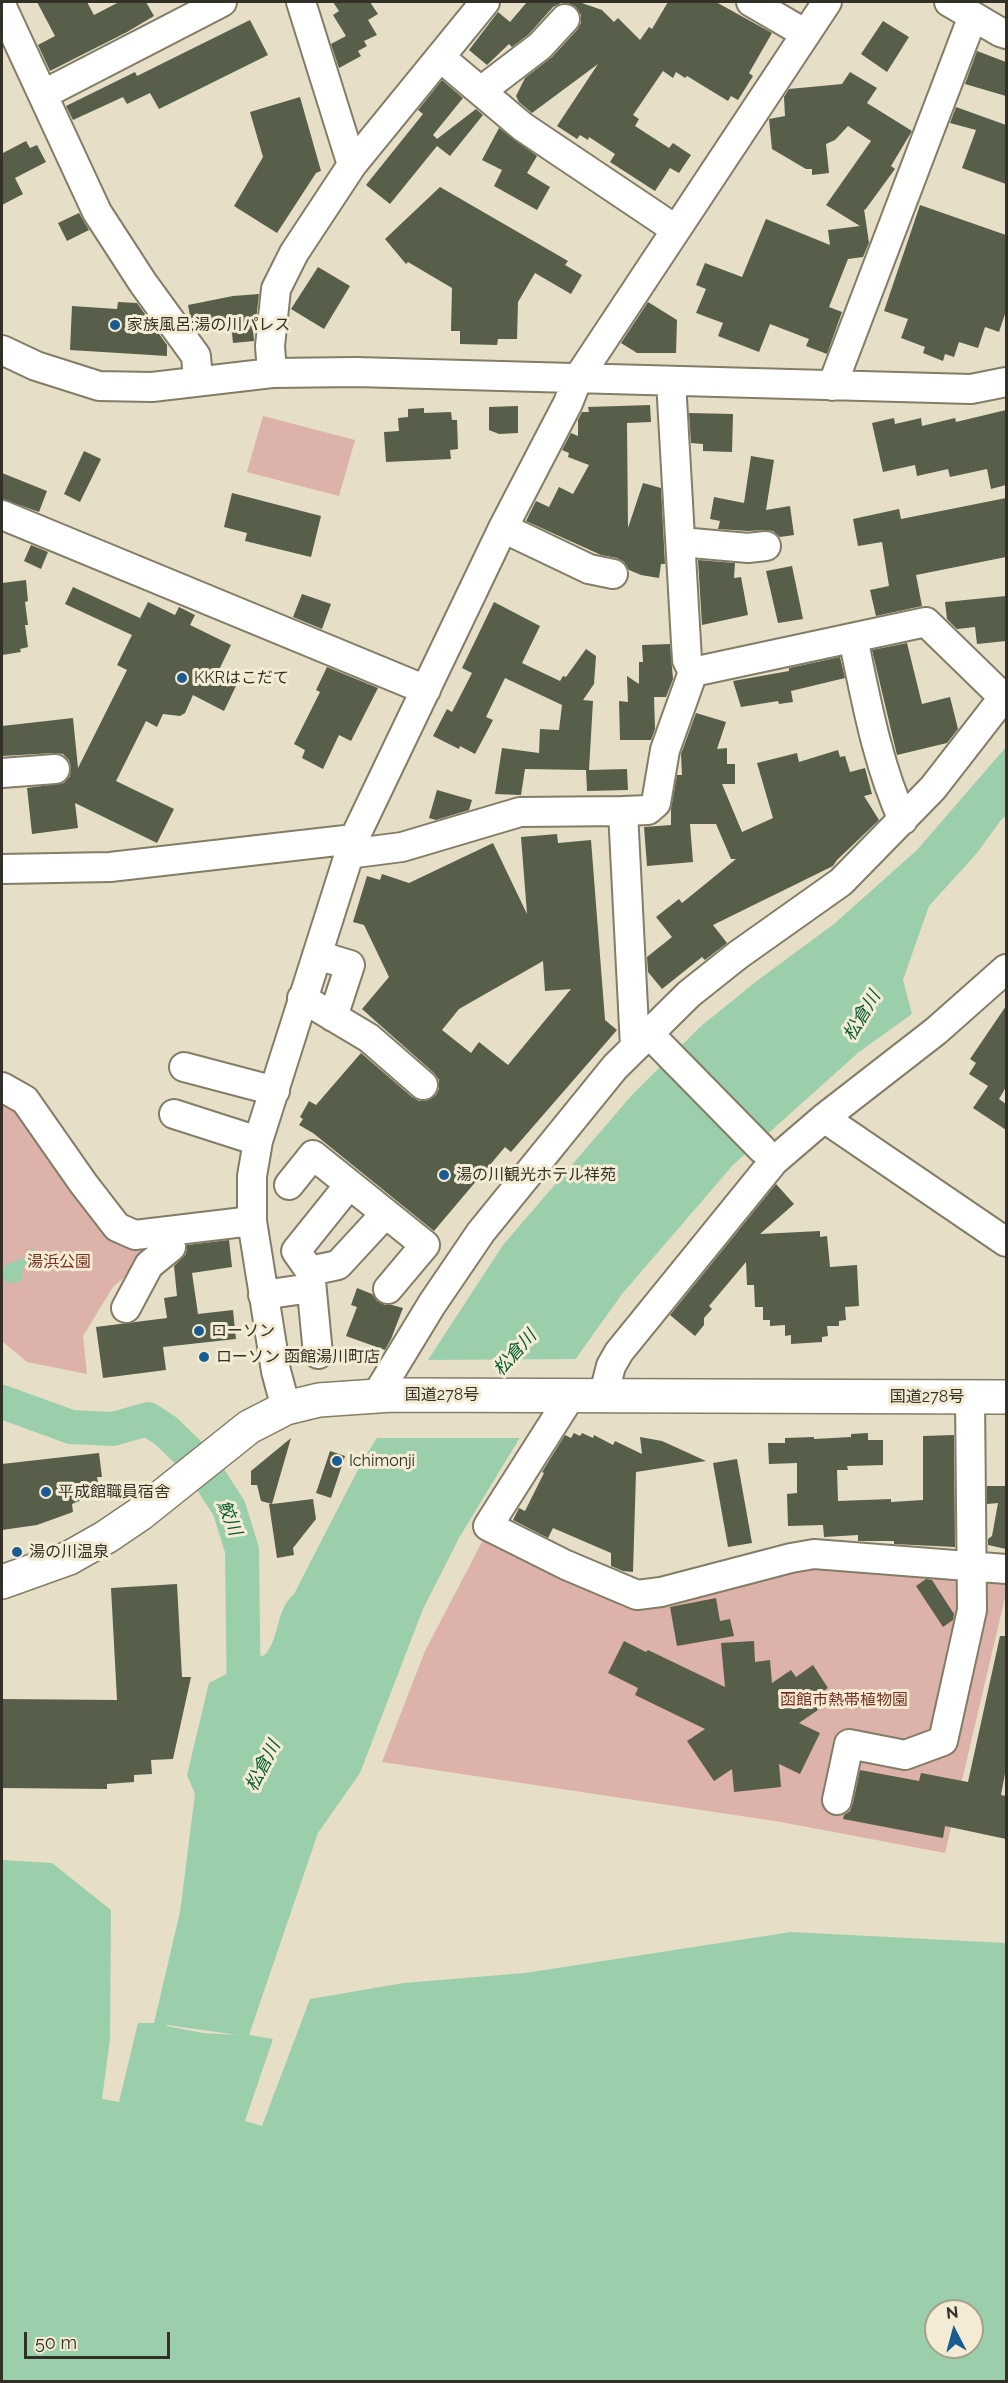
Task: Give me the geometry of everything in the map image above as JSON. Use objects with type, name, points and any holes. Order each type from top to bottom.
[{"type":"highway","name":"国道278号","points":[[2,1582],[69,1558],[140,1514],[249,1427],[286,1407],[319,1400],[384,1396],[1006,1397]]},
{"type":"street","points":[[44,94],[222,2]]},
{"type":"street","points":[[301,2],[352,165]]},
{"type":"street","points":[[272,373],[270,346],[276,290],[294,253],[352,165],[485,2]]},
{"type":"street","points":[[751,2],[806,34]]},
{"type":"street","points":[[286,1407],[276,1371],[252,1221],[252,1176],[258,1141],[351,846],[503,528],[578,378],[827,2]]},
{"type":"street","points":[[2,7],[97,212],[143,283],[196,356],[198,380]]},
{"type":"street","points":[[832,386],[961,9],[1006,34]]},
{"type":"street","points":[[481,91],[540,46],[565,19]]},
{"type":"street","points":[[440,57],[523,127],[675,229]]},
{"type":"street","points":[[2,350],[36,366],[99,386],[152,387],[272,373],[356,372],[971,389],[1006,382]]},
{"type":"street","points":[[2,869],[110,867],[351,846],[402,847],[520,812],[648,810],[656,803],[665,750],[693,672],[687,660],[671,381]]},
{"type":"street","points":[[2,515],[426,690]]},
{"type":"street","points":[[503,528],[589,569],[613,574]]},
{"type":"street","points":[[681,542],[748,548],[766,546]]},
{"type":"street","points":[[384,1396],[425,1314],[481,1232],[607,1076],[653,1047],[689,994],[738,955],[841,882],[933,788],[1005,696],[926,622],[693,672]]},
{"type":"street","points":[[853,638],[888,783],[903,820]]},
{"type":"street","points":[[2,773],[55,769]]},
{"type":"street","points":[[623,811],[653,1047],[761,1148]]},
{"type":"street","points":[[317,955],[350,965],[333,1017]]},
{"type":"street","points":[[603,1397],[611,1366],[619,1352],[774,1161],[824,1118],[936,1031],[1006,969]]},
{"type":"street","points":[[302,998],[369,1038],[423,1085]]},
{"type":"street","points":[[184,1067],[274,1090]]},
{"type":"street","points":[[2,1087],[25,1100],[117,1227],[135,1235],[252,1221]]},
{"type":"street","points":[[174,1114],[258,1141]]},
{"type":"street","points":[[824,1118],[1005,1239]]},
{"type":"street","points":[[289,1185],[313,1155],[424,1245],[388,1289]]},
{"type":"street","points":[[318,1354],[311,1280],[296,1251],[349,1185]]},
{"type":"street","points":[[263,1295],[311,1280],[338,1265],[385,1214]]},
{"type":"street","points":[[126,1308],[149,1265],[171,1247],[169,1232]]},
{"type":"street","points":[[564,1396],[488,1526],[566,1565],[637,1595],[661,1592],[814,1554],[1006,1569]]},
{"type":"street","points":[[837,1800],[849,1744],[905,1755],[943,1741],[972,1610],[970,1397]]},
{"type":"green space","points":[[263,416],[355,440],[339,496],[247,472]]},
{"type":"green space","name":"湯浜公園","points":[[2,1097],[23,1111],[110,1231],[161,1247],[113,1287],[83,1336],[87,1374],[27,1362],[2,1341]]},
{"type":"green space","name":"函館市熱帯植物園","points":[[483,1540],[638,1610],[793,1568],[820,1564],[1006,1585],[945,1853],[781,1822],[382,1762],[425,1651]]},
{"type":"water","name":"松倉川","points":[[1006,747],[1006,816],[977,853],[929,906],[903,980],[912,1014],[859,1052],[733,1165],[622,1294],[522,1434],[459,1538],[423,1609],[360,1773],[318,1833],[249,2035],[273,2039],[245,2121],[262,2126],[310,1999],[404,1983],[525,1973],[791,1932],[1006,1943],[1006,2381],[2,2381],[2,1860],[52,1863],[111,1910],[110,2039],[102,2099],[119,2102],[138,2023],[154,2023],[180,1912],[195,1794],[187,1775],[209,1683],[266,1654],[274,1639],[284,1607],[294,1594],[364,1458],[503,1245],[632,1095],[700,1027],[758,980],[834,924],[917,850]],"holes":[[[167,2025],[238,2035],[203,2033]]]},
{"type":"water","points":[[33,1248],[36,1252],[32,1260],[23,1268],[22,1279],[18,1283],[6,1283],[2,1274],[6,1264],[25,1258]]},
{"type":"pier","points":[[578,1359],[523,1438],[373,1438],[424,1360]]},
{"type":"building","points":[[37,2],[87,2],[94,15],[119,2],[146,2],[154,16],[50,71],[38,45],[55,36]]},
{"type":"building","points":[[333,2],[370,2],[378,14],[368,20],[377,35],[364,41],[367,46],[358,51],[361,56],[339,68],[331,44],[346,36],[333,15],[339,11]]},
{"type":"building","points":[[527,2],[579,2],[602,10],[614,22],[618,18],[640,40],[649,27],[652,29],[668,2],[716,2],[772,33],[749,73],[753,76],[738,100],[731,96],[728,101],[687,76],[685,78],[676,72],[673,78],[663,71],[633,115],[639,119],[635,126],[669,148],[673,143],[691,155],[679,173],[670,168],[655,191],[610,162],[615,154],[589,137],[588,140],[580,135],[577,139],[557,126],[598,64],[532,113],[519,102],[516,96],[525,78],[552,57],[577,30],[581,23],[581,15],[576,7],[568,3],[561,3],[553,7],[529,34],[512,47],[509,44],[487,65],[469,50],[498,12],[510,22]]},
{"type":"building","points":[[250,20],[268,55],[159,109],[150,93],[127,104],[123,97],[73,120],[66,106],[135,72],[137,76]]},
{"type":"building","points":[[883,21],[909,37],[887,72],[861,54]]},
{"type":"building","points":[[977,51],[1006,62],[1006,96],[965,84]]},
{"type":"building","points":[[850,72],[877,88],[867,103],[912,131],[891,166],[895,169],[864,209],[869,243],[863,257],[848,259],[829,307],[842,312],[827,354],[806,346],[809,339],[770,324],[759,352],[718,336],[723,323],[696,313],[706,289],[696,285],[705,263],[742,277],[766,219],[830,245],[828,230],[860,226],[826,205],[871,141],[848,126],[835,140],[826,144],[829,173],[812,175],[812,169],[806,169],[772,149],[769,119],[785,116],[784,97],[789,89],[842,84]]},
{"type":"building","points":[[442,80],[463,98],[433,135],[437,139],[476,109],[483,115],[450,156],[437,146],[390,204],[366,185],[423,114],[418,110]]},
{"type":"building","points":[[300,97],[321,171],[316,173],[277,233],[234,206],[263,157],[250,112]]},
{"type":"building","points":[[956,107],[1006,125],[1006,184],[962,168],[976,130],[950,123]]},
{"type":"building","points":[[499,128],[537,156],[527,173],[550,187],[537,210],[494,186],[502,170],[482,160]]},
{"type":"building","points":[[26,141],[30,148],[37,145],[46,162],[15,178],[23,194],[2,205],[2,151],[3,153]]},
{"type":"building","points":[[440,187],[568,261],[565,265],[582,275],[571,294],[535,273],[518,302],[517,339],[498,339],[497,345],[460,344],[460,331],[451,331],[452,288],[408,262],[406,264],[385,239]]},
{"type":"building","points":[[920,205],[1006,235],[1006,311],[999,332],[985,327],[978,348],[959,342],[954,357],[945,354],[943,361],[923,353],[925,347],[901,338],[908,319],[884,311]]},
{"type":"building","points":[[79,213],[89,230],[67,241],[58,223]]},
{"type":"building","points":[[318,267],[350,286],[324,329],[291,309]]},
{"type":"building","points":[[259,294],[255,329],[253,329],[254,341],[233,343],[231,323],[199,330],[199,325],[195,326],[191,322],[188,305],[233,296]]},
{"type":"building","name":"家族風呂;湯の川パレス","points":[[118,302],[137,303],[167,345],[167,356],[70,350],[72,306],[117,309]]},
{"type":"building","points":[[648,302],[677,320],[676,353],[637,353],[621,343]]},
{"type":"building","points":[[650,405],[651,422],[627,423],[628,528],[643,483],[661,488],[665,564],[661,564],[659,578],[629,570],[624,562],[617,558],[601,555],[526,521],[536,501],[549,507],[559,487],[573,494],[589,465],[568,457],[569,453],[562,450],[571,433],[578,436],[578,420],[582,412],[589,412],[588,407]]},
{"type":"building","points":[[518,406],[518,433],[499,434],[489,430],[489,407]]},
{"type":"building","points":[[424,408],[424,413],[451,412],[452,420],[457,420],[458,449],[450,450],[451,459],[386,462],[384,432],[399,431],[398,418],[408,417],[408,409]]},
{"type":"building","points":[[1006,410],[1006,485],[991,489],[987,469],[950,477],[948,469],[917,476],[915,465],[883,472],[872,423],[894,418],[895,424],[921,418],[922,426],[955,418],[956,422]]},
{"type":"building","points":[[689,413],[733,414],[732,452],[703,451],[703,444],[691,443]]},
{"type":"building","points":[[84,451],[101,459],[80,502],[64,494]]},
{"type":"building","points":[[751,456],[774,460],[766,510],[790,506],[794,535],[780,537],[773,531],[718,529],[720,521],[710,519],[714,497],[744,503]]},
{"type":"building","points":[[2,473],[47,491],[39,512],[2,499]]},
{"type":"building","points":[[232,493],[321,516],[311,557],[245,541],[247,533],[224,527]]},
{"type":"building","points":[[1006,498],[1006,557],[916,575],[922,606],[876,616],[870,590],[889,586],[882,542],[858,546],[853,519],[899,509],[901,519]]},
{"type":"building","points":[[31,545],[48,552],[41,569],[24,561]]},
{"type":"building","points":[[698,560],[735,563],[734,578],[741,577],[748,615],[702,625]]},
{"type":"building","points":[[792,566],[803,619],[778,623],[766,571]]},
{"type":"building","points":[[26,580],[28,601],[25,602],[28,625],[25,625],[28,647],[20,649],[21,652],[2,655],[2,583]]},
{"type":"building","name":"KKRはこだて","points":[[73,587],[140,618],[148,602],[175,615],[179,607],[195,615],[190,625],[231,645],[216,676],[236,686],[224,711],[193,695],[185,713],[180,716],[163,714],[157,727],[146,721],[116,781],[174,809],[157,843],[75,803],[78,828],[32,834],[27,788],[64,783],[70,776],[69,760],[63,754],[54,753],[2,756],[2,726],[73,718],[78,768],[127,670],[117,665],[132,635],[65,604]]},
{"type":"building","points":[[302,594],[331,604],[322,629],[293,617]]},
{"type":"building","points":[[1006,596],[1006,641],[977,644],[975,627],[957,629],[947,619],[945,602]]},
{"type":"building","points":[[494,602],[540,626],[522,663],[560,681],[563,676],[566,677],[586,649],[596,656],[594,684],[583,700],[593,701],[589,770],[627,769],[628,790],[587,791],[586,770],[525,769],[521,795],[495,794],[502,748],[539,753],[540,729],[559,730],[562,705],[505,678],[486,717],[493,720],[475,754],[433,736],[447,709],[452,712],[472,673],[462,668]]},
{"type":"building","points":[[907,643],[922,704],[950,697],[958,729],[947,743],[897,755],[872,650]]},
{"type":"building","points":[[670,644],[673,679],[666,697],[654,697],[655,729],[651,740],[620,740],[619,701],[628,702],[627,676],[639,684],[639,662],[643,662],[642,645]]},
{"type":"building","points":[[840,657],[845,678],[791,691],[793,702],[779,704],[778,701],[741,707],[733,681],[789,671],[789,668]]},
{"type":"building","points":[[327,667],[378,688],[351,741],[339,735],[323,769],[302,758],[305,750],[294,744],[320,692],[316,690]]},
{"type":"building","points":[[696,713],[726,722],[717,749],[727,748],[727,764],[735,764],[735,784],[722,784],[742,832],[773,818],[757,763],[797,753],[799,762],[838,750],[840,757],[845,756],[850,772],[865,768],[872,794],[864,796],[879,820],[833,866],[713,925],[727,943],[705,960],[702,957],[662,989],[648,972],[647,957],[672,937],[656,917],[679,899],[682,903],[736,859],[731,859],[716,824],[690,824],[693,862],[647,866],[644,827],[671,825],[671,809],[677,775],[682,775],[681,754]]},
{"type":"building","points":[[437,790],[472,800],[469,810],[436,820],[429,818]]},
{"type":"building","points":[[557,834],[558,843],[591,840],[605,1020],[617,1030],[511,1152],[505,1147],[434,1231],[313,1133],[299,1125],[303,1119],[300,1117],[309,1101],[316,1105],[361,1053],[419,1101],[429,1100],[436,1095],[439,1089],[439,1080],[434,1073],[362,1009],[389,977],[364,925],[353,922],[367,876],[380,880],[382,874],[409,883],[493,843],[527,914],[521,837]],"holes":[[[543,961],[545,991],[571,989],[508,1065],[479,1042],[471,1053],[442,1030],[459,1009]]]},
{"type":"building","points":[[1006,1006],[1006,1087],[999,1099],[1006,1104],[1006,1130],[973,1108],[988,1086],[969,1074],[976,1063],[970,1059]]},
{"type":"building","points":[[776,1184],[794,1204],[760,1234],[820,1231],[820,1237],[827,1236],[830,1267],[857,1265],[859,1306],[845,1307],[846,1320],[839,1321],[839,1326],[827,1326],[828,1336],[822,1337],[822,1342],[791,1344],[791,1335],[785,1336],[785,1325],[770,1326],[770,1320],[763,1320],[763,1307],[755,1307],[754,1285],[747,1285],[746,1262],[709,1306],[712,1309],[704,1318],[704,1325],[695,1336],[670,1315]]},
{"type":"building","points":[[229,1240],[232,1267],[192,1273],[198,1314],[233,1310],[236,1339],[163,1347],[166,1370],[103,1378],[96,1327],[167,1318],[164,1298],[177,1296],[174,1266],[186,1254],[187,1245]]},
{"type":"building","points":[[357,1288],[372,1294],[377,1301],[385,1305],[403,1308],[385,1350],[346,1336],[357,1307],[351,1305]]},
{"type":"building","points":[[574,1433],[580,1436],[582,1433],[593,1438],[594,1435],[613,1445],[615,1441],[642,1454],[640,1437],[662,1441],[706,1461],[636,1472],[633,1572],[611,1566],[611,1553],[553,1528],[548,1538],[513,1520],[519,1508],[525,1511],[544,1473],[542,1472],[565,1435],[571,1438]]},
{"type":"building","points":[[868,1433],[868,1440],[883,1440],[883,1465],[847,1466],[848,1470],[837,1470],[838,1501],[923,1500],[923,1436],[954,1435],[955,1547],[894,1544],[894,1541],[858,1541],[858,1535],[824,1537],[823,1525],[788,1526],[787,1494],[797,1493],[797,1463],[769,1464],[768,1443],[785,1443],[785,1438],[851,1437],[851,1434]]},
{"type":"building","points":[[291,1438],[272,1504],[261,1501],[257,1485],[251,1485],[251,1471]]},
{"type":"building","points":[[330,1451],[345,1456],[331,1498],[316,1493]]},
{"type":"building","name":"平成館職員宿舎","points":[[99,1453],[102,1477],[97,1477],[99,1488],[90,1489],[91,1496],[72,1504],[73,1512],[37,1525],[2,1530],[2,1464]]},
{"type":"building","points":[[737,1459],[752,1543],[728,1547],[713,1463]]},
{"type":"building","points":[[987,1486],[1006,1486],[1006,1549],[988,1545],[988,1539],[992,1536],[998,1503],[987,1504]]},
{"type":"building","points":[[313,1499],[316,1519],[293,1548],[294,1555],[277,1558],[269,1504]]},
{"type":"building","points":[[926,1579],[932,1580],[954,1614],[953,1620],[943,1627],[916,1586]]},
{"type":"building","points":[[177,1584],[182,1677],[191,1677],[173,1759],[151,1760],[152,1774],[134,1775],[134,1782],[107,1784],[107,1789],[2,1788],[2,1699],[117,1700],[111,1588]]},
{"type":"building","points":[[716,1598],[720,1621],[730,1619],[734,1636],[677,1646],[670,1607]]},
{"type":"building","points":[[1000,1636],[1006,1636],[1006,1768],[1001,1795],[1006,1796],[1006,1839],[945,1826],[943,1838],[843,1819],[853,1803],[860,1770],[919,1781],[921,1773],[968,1782]]},
{"type":"building","points":[[624,1641],[725,1687],[721,1643],[754,1641],[755,1662],[770,1660],[772,1683],[791,1670],[796,1677],[813,1665],[828,1688],[811,1699],[818,1710],[799,1723],[820,1733],[800,1774],[779,1764],[781,1787],[734,1792],[732,1769],[714,1781],[687,1741],[705,1729],[635,1695],[638,1688],[608,1673]]},
{"type":"waterway","name":"鮫川","points":[[2,1402],[71,1427],[113,1429],[148,1419],[166,1431],[201,1465],[229,1508],[242,1550],[244,1711]]},
{"type":"place","name":"家族風呂;湯の川パレス","points":[[115,325]]},
{"type":"place","name":"KKRはこだて","points":[[182,678]]},
{"type":"place","name":"湯の川観光ホテル祥苑","points":[[444,1175]]},
{"type":"place","name":"ローソン","points":[[199,1331]]},
{"type":"place","name":"ローソン 函館湯川町店","points":[[204,1357]]},
{"type":"place","name":"Ichimonji","points":[[337,1461]]},
{"type":"place","name":"平成館職員宿舎","points":[[46,1492]]},
{"type":"place","name":"湯の川温泉","points":[[17,1552]]}]
